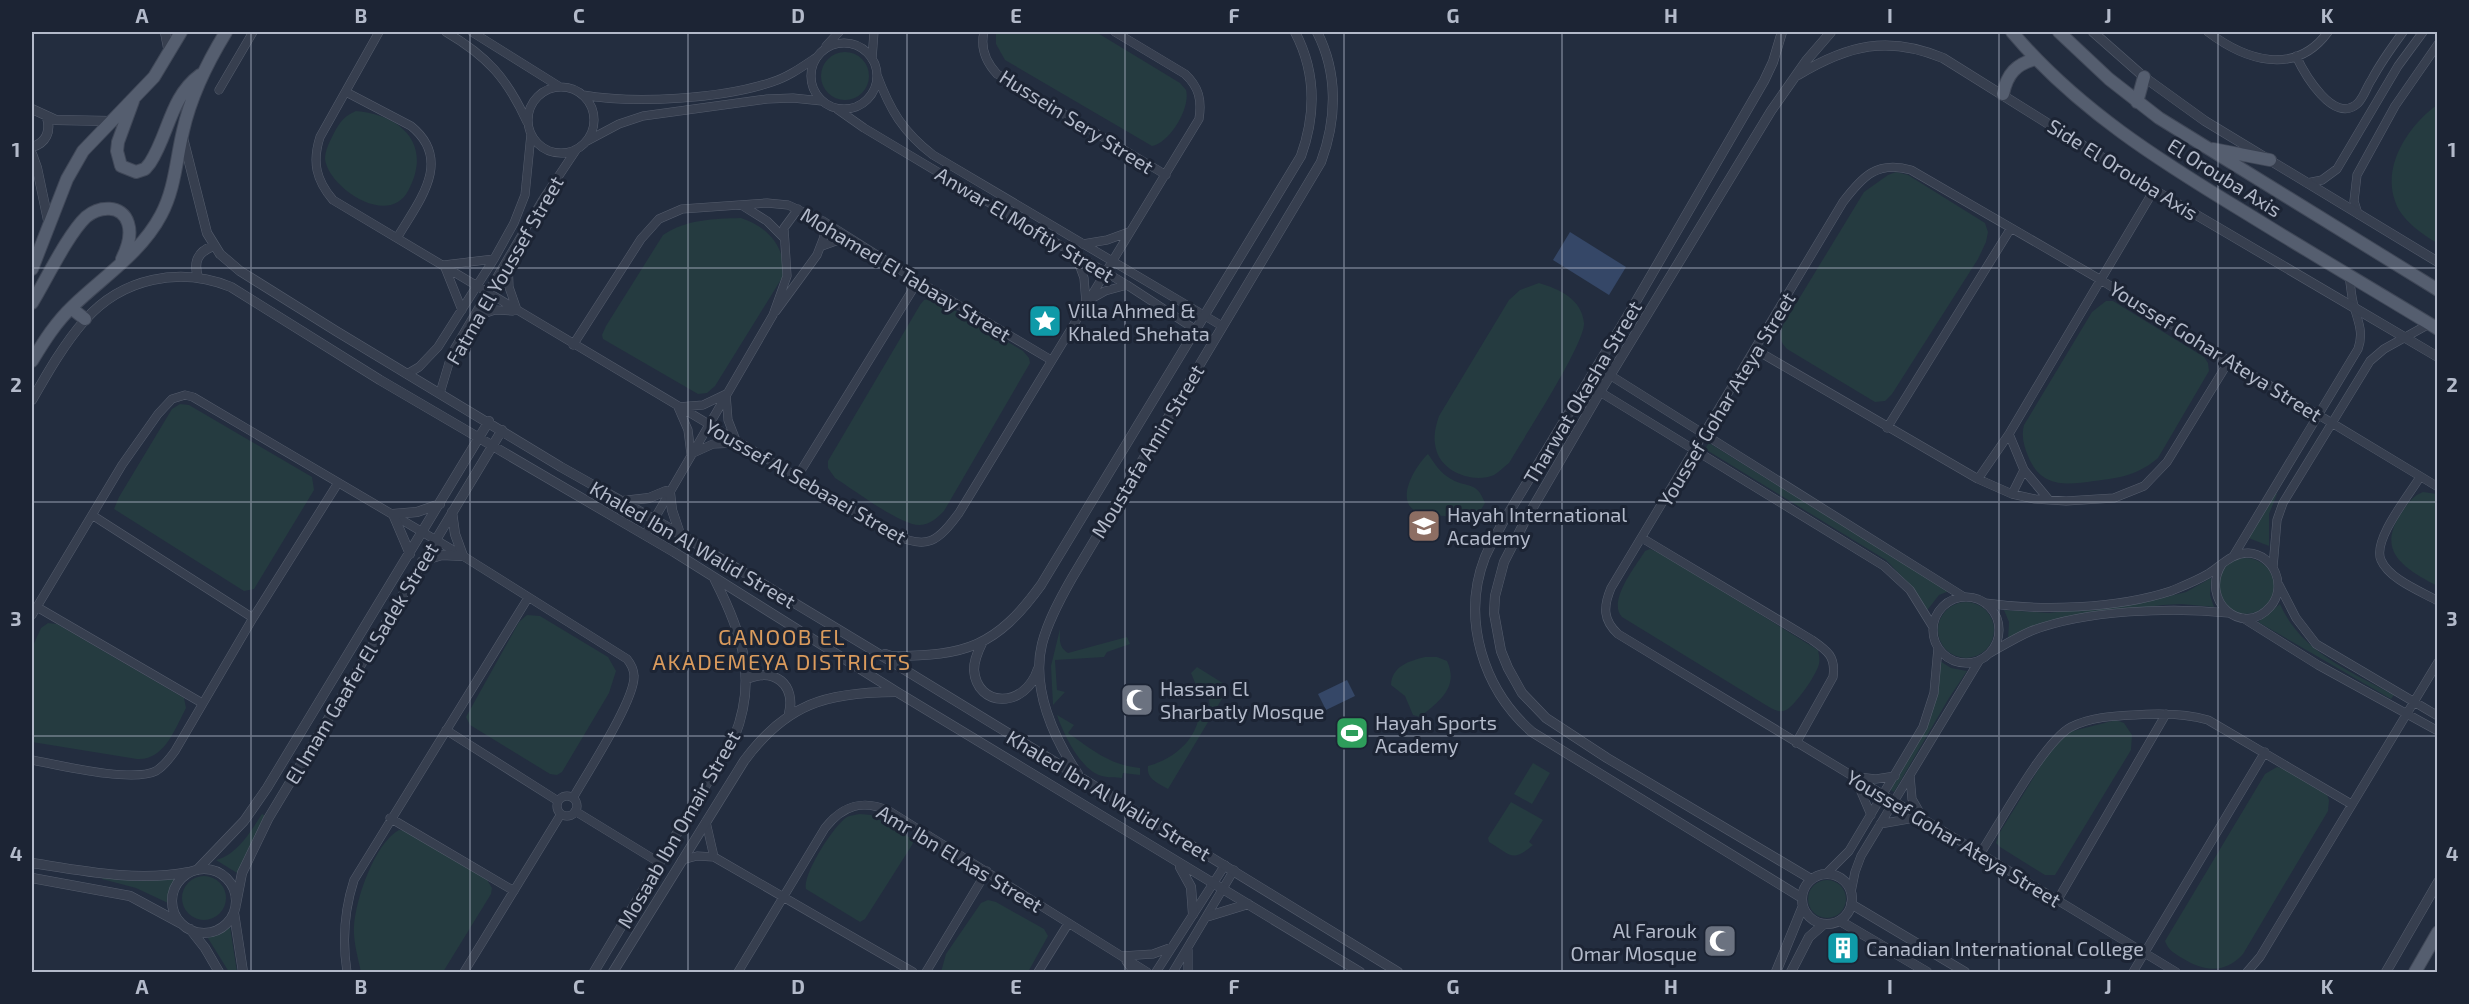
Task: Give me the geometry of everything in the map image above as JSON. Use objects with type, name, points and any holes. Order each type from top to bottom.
[{"type":"main road","points":[[32,269],[74,166],[91,140],[154,77],[181,32]]},
{"type":"main road","points":[[32,360],[49,334],[71,308],[137,248],[160,217],[172,186],[192,98],[203,72],[226,32]]},
{"type":"main road","points":[[2001,32],[2022,43]]},
{"type":"main road","name":"El Orouba Axis","points":[[2012,32],[2036,59],[2095,111],[2159,160],[2433,326]]},
{"type":"main road","name":"El Orouba Axis","points":[[2059,32],[2137,102],[2204,147],[2438,290]]},
{"type":"main road","points":[[2003,94],[2006,81],[2013,70],[2024,62],[2036,59]]},
{"type":"main road","points":[[133,100],[117,151],[121,166],[136,172],[145,169],[150,163],[178,99],[187,85],[203,72]]},
{"type":"main road","points":[[2137,102],[2144,77]]},
{"type":"main road","points":[[2204,147],[2270,160]]},
{"type":"main road","points":[[32,303],[80,224],[101,209],[116,210],[126,218],[129,224],[127,248],[119,266]]},
{"type":"main road","points":[[71,308],[85,319]]},
{"type":"main road","points":[[2415,972],[2438,932]]},
{"type":"street","points":[[165,32],[169,53]]},
{"type":"street","points":[[219,90],[253,32]]},
{"type":"street","name":"Youssef Al Sebaaei Street","points":[[379,32],[320,137],[316,150],[315,164],[318,177],[333,200],[737,443],[905,540],[925,543],[934,541],[959,513],[1199,119],[1200,93],[1194,82],[1185,74],[1115,32]]},
{"type":"street","points":[[446,32],[462,41],[494,66],[512,91],[537,143],[555,153],[576,150],[587,141],[619,124],[643,116],[768,99],[793,98],[822,101]]},
{"type":"street","points":[[472,32],[560,87],[577,90],[583,95],[591,105],[594,117],[593,129],[587,141]]},
{"type":"street","points":[[839,32],[817,57],[812,68],[811,80],[814,92],[822,101],[837,109],[847,110],[865,102],[876,85],[877,75],[873,59],[874,32]]},
{"type":"street","name":"Hussein Sery Street","points":[[984,32],[983,48],[986,58],[997,74],[1166,175]]},
{"type":"street","name":"Moustafa Amin Street","points":[[874,651],[891,656],[932,656],[954,653],[982,643],[1017,616],[1041,585],[1301,156],[1313,111],[1312,90],[1302,47],[1295,32]]},
{"type":"street","name":"Moustafa Amin Street","points":[[1081,778],[1066,757],[1053,729],[1043,698],[1039,666],[1045,634],[1061,597],[1222,326],[1309,186],[1330,140],[1333,93],[1330,68],[1317,32]]},
{"type":"street","name":"Tharwat Okasha Street","points":[[1782,32],[1773,62],[1764,81],[1485,557],[1479,577],[1475,616],[1481,654],[1497,691],[1522,723],[1553,746],[1802,902]]},
{"type":"street","name":"Tharwat Okasha Street","points":[[1811,879],[1607,758],[1566,732],[1536,709],[1522,693],[1501,651],[1494,613],[1498,579],[1509,549],[1534,505],[1771,111],[1817,46],[1831,32]]},
{"type":"street","points":[[2093,32],[2144,77],[2205,121],[2438,262]]},
{"type":"street","points":[[2208,32],[2226,45],[2254,58],[2282,60],[2296,56],[2317,44],[2328,32]]},
{"type":"street","points":[[2296,56],[2311,82],[2324,97],[2335,106],[2348,108],[2356,105],[2361,99],[2382,61],[2403,32]]},
{"type":"street","points":[[2307,183],[2322,180],[2337,169],[2398,66],[2422,32]]},
{"type":"street","points":[[823,50],[840,43],[850,44],[867,52],[873,59]]},
{"type":"street","points":[[2359,215],[2354,201],[2357,175],[2395,106],[2438,44]]},
{"type":"street","name":"Side El Orouba Axis","points":[[1796,76],[1826,58],[1843,51],[1885,45],[1909,46],[1943,58],[2154,190],[2438,357]]},
{"type":"street","points":[[583,95],[615,100],[642,100],[688,97],[748,88],[783,78],[817,57]]},
{"type":"street","name":"Anwar El Moftiy Street","points":[[877,75],[899,122],[920,145],[1222,326]]},
{"type":"street","points":[[528,122],[530,109],[536,98],[547,90],[560,87]]},
{"type":"street","points":[[346,92],[411,126],[426,141],[430,151],[432,161],[429,182],[397,238]]},
{"type":"street","points":[[32,109],[47,117],[70,122],[110,121]]},
{"type":"street","name":"Anwar El Moftiy Street","points":[[837,109],[864,128],[1127,285],[1213,341]]},
{"type":"street","points":[[32,147],[40,144],[47,135],[47,117]]},
{"type":"street","name":"Fatma El Youssef Street","points":[[407,374],[430,357],[494,259],[517,216],[525,195],[531,134]]},
{"type":"street","name":"Khaled Ibn Al Walid Street","points":[[182,135],[201,218],[213,246],[240,271],[407,374],[874,651],[1398,972]]},
{"type":"street","name":"Fatma El Youssef Street","points":[[440,393],[452,353],[576,150]]},
{"type":"street","points":[[32,154],[50,226]]},
{"type":"street","name":"Youssef Gohar Ateya Street","points":[[2176,972],[1643,651],[1611,628],[1606,620],[1606,601],[1843,202],[1862,179],[1875,170],[1888,166],[1911,170],[2101,280],[2229,361],[2438,487]]},
{"type":"street","points":[[1978,479],[2009,434],[2154,190]]},
{"type":"street","name":"Mohamed El Tabaay Street","points":[[573,345],[641,239],[659,219],[682,209],[767,203],[798,209],[823,222],[918,282],[1051,360]]},
{"type":"street","points":[[743,206],[767,221],[783,237]]},
{"type":"street","points":[[773,315],[787,276],[788,264],[783,237],[787,222],[798,209]]},
{"type":"street","points":[[643,534],[773,315],[796,286],[822,246],[823,222]]},
{"type":"street","points":[[1887,428],[2011,228]]},
{"type":"street","points":[[1083,243],[1107,240],[1130,231]]},
{"type":"street","points":[[822,246],[847,237]]},
{"type":"street","points":[[32,250],[44,240]]},
{"type":"street","points":[[198,277],[195,263],[199,255],[213,246]]},
{"type":"street","points":[[1076,255],[1084,278],[1086,303],[1105,291],[1127,285]]},
{"type":"street","points":[[462,310],[455,287],[444,265],[469,264],[494,259]]},
{"type":"street","points":[[474,317],[495,310],[518,312],[509,287],[508,260]]},
{"type":"street","points":[[1985,603],[2036,608],[2138,598],[2182,586],[2234,555],[2361,342],[2361,326],[2354,307],[2349,276]]},
{"type":"street","name":"Khaled Ibn Al Walid Street","points":[[32,400],[53,363],[85,319],[114,295],[155,278],[198,277],[219,282],[251,298],[326,347],[643,534],[1176,863],[1360,972]]},
{"type":"street","points":[[797,477],[918,282]]},
{"type":"street","points":[[2433,326],[2384,349],[2370,361],[2280,512],[2273,567],[2279,585],[2296,618],[2316,644],[2438,716]]},
{"type":"street","points":[[326,347],[336,331]]},
{"type":"street","points":[[1756,350],[1978,479],[2012,494],[2066,501],[2114,498],[2144,486],[2167,462],[2229,361]]},
{"type":"street","points":[[1597,367],[1964,597]]},
{"type":"street","points":[[1587,384],[1695,448],[1884,566],[1910,590],[1933,627]]},
{"type":"street","points":[[692,454],[688,430],[678,406],[703,405],[726,394]]},
{"type":"street","points":[[692,454],[713,444],[737,443],[728,420],[726,394]]},
{"type":"street","points":[[32,615],[122,465],[158,414],[178,396],[193,397],[436,539],[618,652],[632,666],[634,676],[629,696],[573,798]]},
{"type":"street","name":"El Imam Gaafer El Sadek Street","points":[[194,871],[244,821],[257,804],[489,421]]},
{"type":"street","name":"El Imam Gaafer El Sadek Street","points":[[243,972],[235,909],[242,873],[259,836],[502,430]]},
{"type":"street","points":[[2009,434],[2024,470],[2049,500]]},
{"type":"street","points":[[2012,494],[2024,470]]},
{"type":"street","points":[[2420,477],[2386,531],[2379,551],[2380,559],[2387,568],[2438,601]]},
{"type":"street","points":[[32,760],[112,774],[134,775],[155,771],[169,759],[253,618],[338,483]]},
{"type":"street","points":[[1526,484],[1542,492]]},
{"type":"street","points":[[623,501],[650,498],[668,492]]},
{"type":"street","points":[[668,492],[680,534]]},
{"type":"street","points":[[1520,496],[1528,498],[1534,505]]},
{"type":"street","points":[[393,514],[417,512],[440,504]]},
{"type":"street","points":[[452,512],[455,534],[463,556]]},
{"type":"street","points":[[393,514],[410,554]]},
{"type":"street","points":[[92,515],[253,618]]},
{"type":"street","points":[[1642,538],[1812,640],[1832,657],[1835,665],[1833,677],[1796,743]]},
{"type":"street","points":[[2234,555],[2247,553],[2257,555],[2273,567]]},
{"type":"street","points":[[422,561],[442,555],[463,556]]},
{"type":"street","points":[[2222,564],[2214,581],[2214,590],[2217,599],[2229,613]]},
{"type":"street","name":"Mosaab Ibn Omair Street","points":[[594,972],[734,738],[743,713],[747,679],[738,628],[714,578]]},
{"type":"street","points":[[2242,618],[2258,616],[2271,607],[2279,585]]},
{"type":"street","points":[[1776,972],[1802,902],[1804,888],[1811,879],[1826,874],[1849,851],[1895,776],[1928,716],[1934,693],[1938,648],[1933,627],[1936,616],[1943,606],[1964,597],[1975,598],[1985,603],[1995,613],[1999,627],[1997,640],[1990,652]]},
{"type":"street","points":[[347,972],[344,933],[350,892],[359,870],[528,598]]},
{"type":"street","points":[[37,607],[202,703]]},
{"type":"street","points":[[1791,972],[1809,937],[1824,924],[1839,921],[1845,916],[1851,904],[1851,892],[1857,866],[1979,661],[1990,652],[2032,631],[2065,621],[2157,610],[2188,609],[2229,613],[2242,618],[2318,665],[2438,731]]},
{"type":"street","points":[[982,643],[974,668],[976,679],[990,695],[1011,698],[1021,694],[1030,687],[1039,666]]},
{"type":"street","points":[[1938,648],[1952,660],[1961,663],[1979,661]]},
{"type":"street","points":[[2247,972],[2260,957],[2438,662]]},
{"type":"street","points":[[747,679],[756,675],[767,675],[785,684],[790,693],[789,714]]},
{"type":"street","name":"Mosaab Ibn Omair Street","points":[[613,972],[753,749],[770,729],[789,714],[812,704],[839,697],[897,692]]},
{"type":"street","points":[[1980,854],[2029,776],[2057,737],[2071,727],[2101,718],[2166,714],[2189,715],[2208,720],[2351,804]]},
{"type":"street","points":[[2057,901],[2166,714]]},
{"type":"street","points":[[446,730],[558,801]]},
{"type":"street","points":[[2133,972],[2265,753]]},
{"type":"street","points":[[1598,774],[1607,758]]},
{"type":"street","points":[[1880,824],[1922,818],[1912,799],[1910,775]]},
{"type":"street","points":[[1871,815],[1854,778],[1876,779],[1895,776]]},
{"type":"street","points":[[558,801],[564,796],[573,798]]},
{"type":"street","points":[[558,801],[558,811],[569,816],[575,811],[576,804],[573,798]]},
{"type":"street","name":"Amr Ibn El Aas Street","points":[[738,972],[832,819],[845,808],[861,804],[878,806],[889,811],[1147,972]]},
{"type":"street","points":[[575,811],[660,863]]},
{"type":"street","points":[[464,972],[561,814]]},
{"type":"street","points":[[390,818],[514,891]]},
{"type":"street","points":[[706,822],[714,857]]},
{"type":"street","points":[[682,860],[698,856],[714,857],[913,972]]},
{"type":"street","points":[[32,863],[100,874],[140,876],[163,876],[194,871],[217,872],[232,885],[235,909],[220,929],[210,932],[186,927],[147,903],[130,896],[32,878]]},
{"type":"street","points":[[1176,863],[1191,887],[1193,914]]},
{"type":"street","points":[[1156,972],[1225,865]]},
{"type":"street","points":[[1173,972],[1209,916],[1234,870]]},
{"type":"street","points":[[194,871],[183,877],[176,886],[173,907],[186,927],[205,948],[219,972]]},
{"type":"street","points":[[926,972],[987,872]]},
{"type":"street","points":[[1826,874],[1839,877],[1851,892]]},
{"type":"street","points":[[2386,972],[2438,882]]},
{"type":"street","points":[[1802,902],[1813,920],[1824,924]]},
{"type":"street","points":[[1209,916],[1248,904]]},
{"type":"street","points":[[1851,904],[1965,972]]},
{"type":"street","points":[[1839,921],[1927,972]]},
{"type":"street","points":[[1038,972],[1068,924]]},
{"type":"street","points":[[1121,956],[1153,954],[1172,947]]},
{"type":"street","points":[[1188,948],[1188,972]]},
{"type":"street","points":[[1121,956],[1134,972]]},
{"type":"green space","points":[[996,32],[1096,32],[1180,83],[1186,90],[1187,97],[1178,123],[1166,138],[1152,146],[1005,60],[996,44]]},
{"type":"green space","points":[[840,52],[850,52],[862,59],[869,71],[869,81],[862,93],[850,100],[840,100],[825,89],[821,81],[821,71],[832,56]]},
{"type":"green space","points":[[2437,105],[2437,243],[2419,231],[2398,208],[2392,187],[2392,174],[2395,160],[2408,135],[2417,123]]},
{"type":"green space","points":[[356,111],[387,119],[399,126],[409,135],[415,147],[417,160],[415,175],[408,191],[399,201],[387,206],[374,205],[347,191],[336,181],[325,159],[329,142],[336,129],[348,115]]},
{"type":"green space","points":[[1896,172],[1908,175],[1985,223],[1988,232],[1978,259],[1892,394],[1885,401],[1875,402],[1787,349],[1781,341],[1781,335],[1783,325],[1864,192]]},
{"type":"green space","points":[[741,218],[759,226],[772,238],[781,254],[785,273],[715,386],[707,393],[698,394],[603,339],[602,335],[606,326],[663,235],[691,223]]},
{"type":"green space","points":[[1539,283],[1562,292],[1574,301],[1579,307],[1584,323],[1582,334],[1564,370],[1509,463],[1494,475],[1486,477],[1468,477],[1459,474],[1444,464],[1436,449],[1435,432],[1439,416],[1509,300],[1520,290]]},
{"type":"green space","points":[[934,298],[1023,351],[1030,363],[944,511],[931,522],[920,525],[901,520],[835,478],[828,468],[828,461],[920,305],[924,300]]},
{"type":"green space","points":[[2106,301],[2113,301],[2204,357],[2209,371],[2158,458],[2151,464],[2136,472],[2112,479],[2074,483],[2055,482],[2040,474],[2033,466],[2024,445],[2024,425],[2092,312]]},
{"type":"green space","points":[[180,404],[189,405],[312,477],[314,490],[254,589],[244,591],[114,509],[172,409]]},
{"type":"green space","points":[[1709,443],[1913,569],[1952,590],[1939,595],[1925,613],[1914,589],[1886,560],[1705,449]]},
{"type":"green space","points":[[1428,454],[1447,477],[1475,488],[1482,496],[1485,503],[1477,516],[1460,518],[1429,515],[1412,508],[1408,502],[1409,485],[1417,467]]},
{"type":"green space","points":[[2423,492],[2437,494],[2437,586],[2405,566],[2393,550],[2391,540],[2393,528],[2407,504]]},
{"type":"green space","points":[[2275,493],[2277,494],[2269,514],[2269,546],[2246,537]]},
{"type":"green space","points":[[1650,549],[1662,554],[1818,650],[1817,669],[1795,703],[1782,711],[1769,707],[1622,617],[1618,610],[1620,593],[1645,551]]},
{"type":"green space","points":[[2246,558],[2257,560],[2266,566],[2272,575],[2274,586],[2272,597],[2266,606],[2257,612],[2246,614],[2235,612],[2226,606],[2220,597],[2218,586],[2220,575],[2226,566],[2235,560]]},
{"type":"green space","points":[[2211,578],[2210,595],[2214,607],[2163,605],[2061,618],[2035,626],[2008,640],[2009,622],[2004,610],[2049,613],[2162,598],[2186,592]]},
{"type":"green space","points":[[1966,602],[1986,610],[1994,630],[1986,650],[1966,658],[1946,650],[1938,630],[1946,610]]},
{"type":"green space","points":[[2280,604],[2289,621],[2314,648],[2328,659],[2394,695],[2391,699],[2258,622]]},
{"type":"green space","points":[[527,615],[540,616],[608,657],[616,671],[609,693],[562,772],[557,775],[550,774],[470,725],[466,717],[519,622]]},
{"type":"green space","points":[[48,623],[57,624],[184,698],[186,708],[173,734],[154,755],[137,759],[32,742],[32,648],[41,628]]},
{"type":"green space","points":[[1060,629],[1061,645],[1068,653],[1127,637],[1130,644],[1107,652],[1104,657],[1055,660],[1057,690],[1065,692],[1053,705],[1051,666]]},
{"type":"green space","points":[[1425,657],[1437,657],[1447,661],[1451,678],[1446,693],[1420,717],[1413,715],[1405,696],[1391,685],[1394,673],[1402,665]]},
{"type":"green space","points":[[1940,661],[1951,668],[1967,671],[1894,792],[1889,789],[1916,744],[1931,713],[1939,679]]},
{"type":"green space","points":[[1197,667],[1229,687],[1168,789],[1151,777],[1148,766],[1167,759],[1183,747],[1194,731],[1200,711],[1210,709],[1208,689],[1198,690],[1191,673]]},
{"type":"green space","points":[[1057,715],[1074,725],[1068,733],[1110,760],[1140,768],[1140,775],[1123,773],[1122,778],[1104,777],[1094,773],[1074,750]]},
{"type":"green space","points":[[2116,720],[2124,723],[2132,735],[2131,750],[2055,875],[2045,875],[2000,847],[1996,843],[2000,832],[2053,746],[2069,732]]},
{"type":"green space","points":[[1533,763],[1550,773],[1532,804],[1514,794]]},
{"type":"green space","points":[[2277,767],[2327,795],[2328,811],[2243,954],[2236,961],[2221,968],[2198,966],[2174,953],[2165,941],[2265,774]]},
{"type":"green space","points":[[1511,802],[1543,820],[1529,842],[1533,845],[1516,855],[1502,850],[1489,842],[1488,838]]},
{"type":"green space","points":[[262,814],[266,816],[237,873],[216,860],[237,848]]},
{"type":"green space","points":[[860,814],[871,815],[914,840],[865,919],[860,922],[806,889],[806,882],[814,862],[841,822],[847,817]]},
{"type":"green space","points":[[399,830],[407,831],[486,878],[492,888],[491,894],[443,972],[361,972],[354,932],[358,902],[374,859],[390,837]]},
{"type":"green space","points":[[103,875],[137,881],[174,879],[168,903],[136,888],[102,879]]},
{"type":"green space","points":[[204,876],[219,883],[226,898],[219,913],[204,920],[189,913],[182,898],[189,883]]},
{"type":"green space","points":[[1827,880],[1841,885],[1846,899],[1841,913],[1827,918],[1813,913],[1808,899],[1813,885]]},
{"type":"green space","points":[[988,900],[996,902],[1044,929],[1048,936],[1028,972],[941,972],[946,954],[981,903]]},
{"type":"green space","points":[[230,927],[237,972],[229,972],[206,935]]},
{"type":"water","points":[[1570,232],[1626,267],[1609,295],[1553,260]]},
{"type":"water","points":[[1347,680],[1355,696],[1326,710],[1318,694]]},
{"type":"place","name":"Villa Ahmed & Khaled Shehata","points":[[1045,321]]},
{"type":"place","name":"Hayah International Academy","points":[[1424,526]]},
{"type":"place","name":"Hassan El Sharbatly Mosque","points":[[1137,700]]},
{"type":"place","name":"Hayah Sports Academy","points":[[1352,733]]},
{"type":"place","name":"Al Farouk Omar Mosque","points":[[1720,941]]},
{"type":"place","name":"Canadian International College","points":[[1843,948]]},
{"type":"district","name":"GANOOB EL AKADEMEYA DISTRICTS","points":[[782,648]]}]
